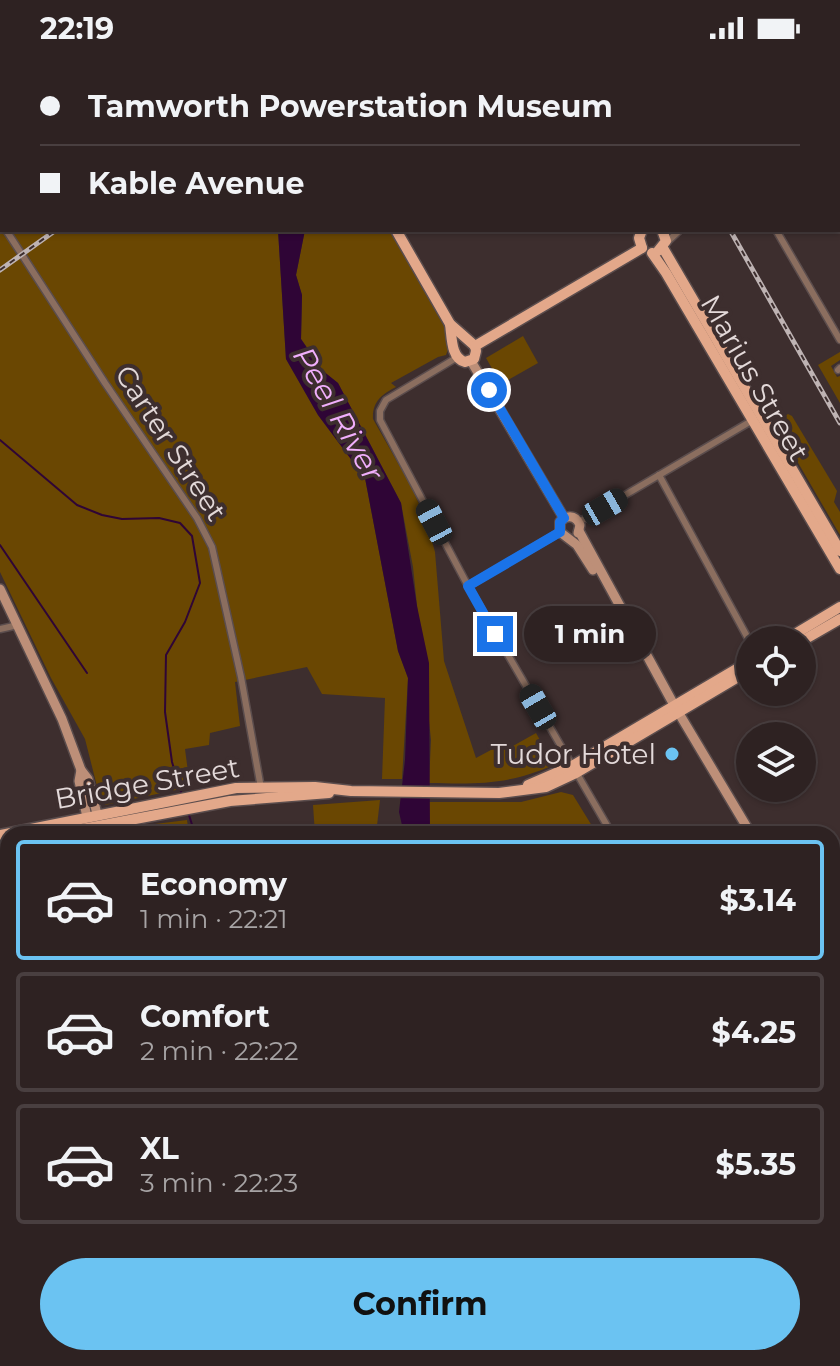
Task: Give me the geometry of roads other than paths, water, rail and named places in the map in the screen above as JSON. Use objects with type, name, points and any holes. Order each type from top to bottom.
[{"type":"main road","points":[[397,232],[450,324],[456,352],[462,362],[471,361],[476,354],[471,343],[450,324]]},
{"type":"main road","points":[[641,232],[655,248]]},
{"type":"main road","points":[[456,352],[462,341],[471,343],[655,248],[665,237],[663,232]]},
{"type":"main road","name":"Marius Street","points":[[655,248],[840,569]]},
{"type":"main road","points":[[471,361],[564,518]]},
{"type":"main road","name":"Marius Street","points":[[756,419],[840,551]]},
{"type":"main road","points":[[667,691],[655,677],[577,545],[560,532],[560,522],[564,518],[574,518],[579,527],[667,691],[676,708],[746,826]]},
{"type":"main road","points":[[570,538],[579,527]]},
{"type":"main road","points":[[0,589],[62,719],[81,770],[88,779],[94,825]]},
{"type":"main road","points":[[808,626],[840,607]]},
{"type":"main road","points":[[816,633],[840,619]]},
{"type":"main road","points":[[676,708],[736,670]]},
{"type":"main road","points":[[676,708],[736,677]]},
{"type":"main road","name":"Bridge Street","points":[[94,825],[140,806],[195,794],[371,791],[479,794],[546,787],[676,708]]},
{"type":"main road","name":"Bridge Street","points":[[115,817],[143,817],[261,792]]},
{"type":"street","name":"Carter Street","points":[[7,232],[197,518],[212,547],[241,677],[261,792]]},
{"type":"street","points":[[655,248],[677,232]]},
{"type":"street","points":[[777,232],[840,340]]},
{"type":"street","points":[[456,352],[386,400],[380,411],[382,426],[468,586],[607,826]]},
{"type":"street","points":[[579,527],[659,475],[756,419]]},
{"type":"street","points":[[659,475],[741,626]]},
{"type":"street","points":[[468,586],[560,532]]},
{"type":"street","points":[[0,629],[18,625]]},
{"type":"water","name":"Peel River","points":[[278,232],[305,232],[296,275],[302,295],[301,339],[323,371],[338,383],[401,503],[429,663],[430,826],[402,826],[399,812],[405,760],[408,678],[398,651],[365,478],[318,415],[286,359]]},
{"type":"waterway","points":[[0,440],[77,505],[122,519],[159,518],[180,523],[192,536],[200,583],[185,622],[166,655],[165,712],[172,762],[182,795]]},
{"type":"waterway","points":[[0,545],[87,673]]},
{"type":"waterway","points":[[188,812],[192,826]]},
{"type":"railway","points":[[0,270],[53,232]]},
{"type":"railway","points":[[731,232],[840,423]]},
{"type":"place","name":"Tudor Hotel","points":[[672,754]]}]
